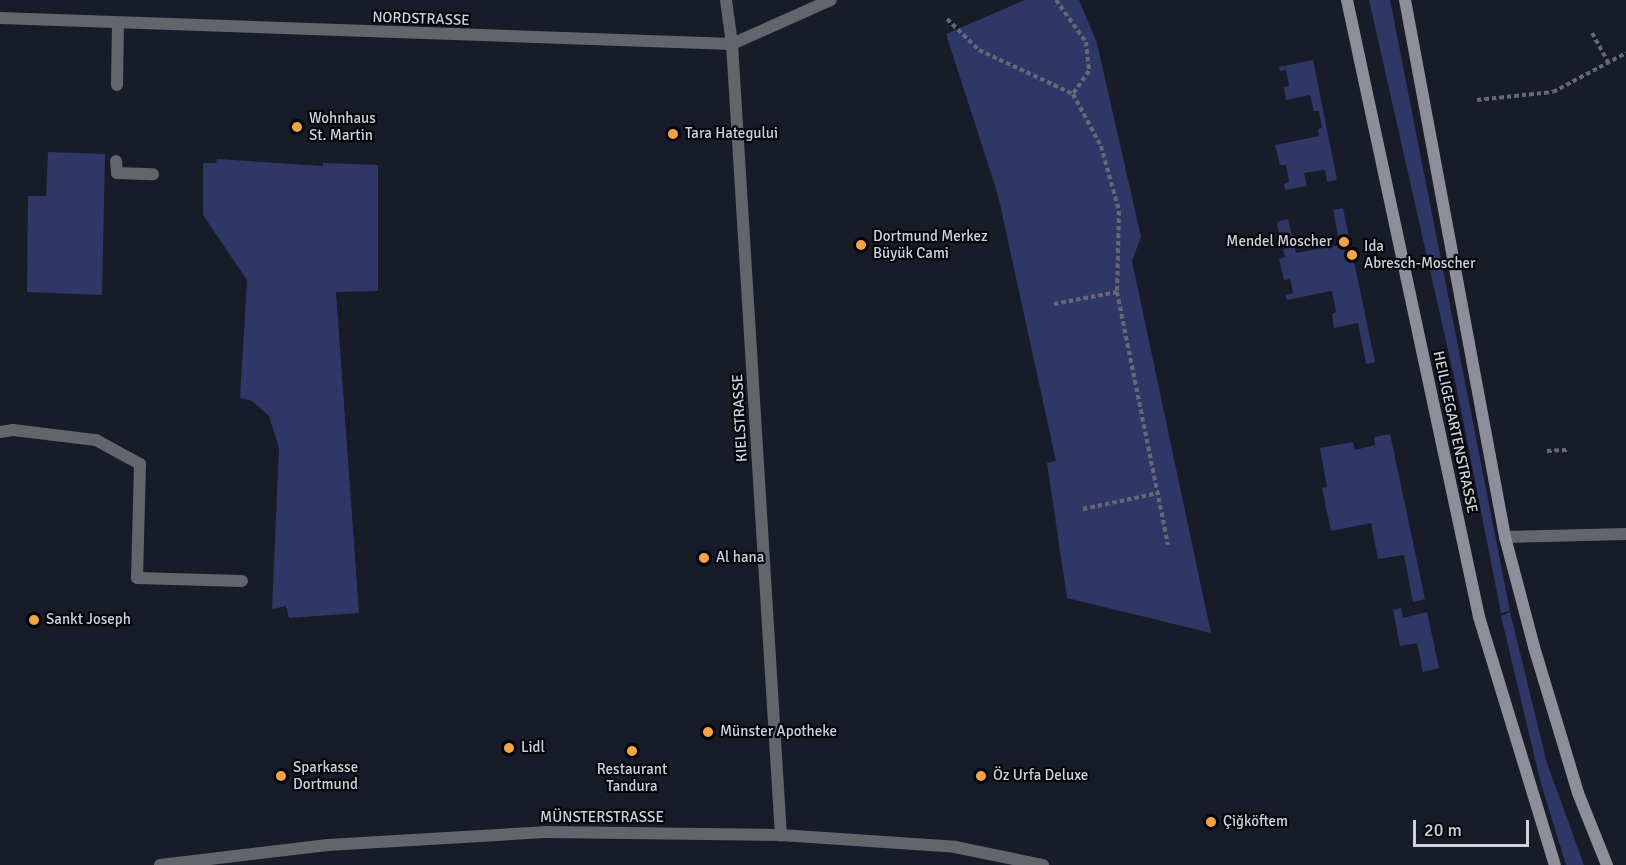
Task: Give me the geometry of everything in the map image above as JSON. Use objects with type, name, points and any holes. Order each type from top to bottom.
[{"type":"main road","name":"HEILIGEGARTENSTRASSE","points":[[1347,0],[1479,617],[1555,865]]},
{"type":"main road","name":"HEILIGEGARTENSTRASSE","points":[[1405,0],[1505,537],[1534,647],[1578,793],[1607,865]]},
{"type":"street","name":"KIELSTRASSE","points":[[726,0],[732,44],[781,835]]},
{"type":"street","name":"NORDSTRASSE","points":[[0,18],[732,44],[831,0]]},
{"type":"street","points":[[117,85],[118,23]]},
{"type":"street","points":[[116,161],[117,173],[153,174]]},
{"type":"street","points":[[0,432],[13,430],[96,440],[140,464],[137,578],[242,581]]},
{"type":"street","points":[[1505,537],[1626,534]]},
{"type":"street","name":"MÜNSTERSTRASSE","points":[[160,865],[328,845],[545,832],[781,835],[955,848],[1043,865]]},
{"type":"path","points":[[1056,0],[1086,42],[1089,70],[1073,94]]},
{"type":"path","points":[[947,19],[980,50],[1073,94],[1101,146],[1119,211],[1117,292],[1168,545]]},
{"type":"path","points":[[1592,33],[1609,64]]},
{"type":"path","points":[[1477,100],[1554,92],[1626,53]]},
{"type":"path","points":[[1054,304],[1117,292]]},
{"type":"path","points":[[1547,451],[1569,450]]},
{"type":"path","points":[[1083,509],[1158,494]]},
{"type":"shaded area","points":[[1025,0],[1079,0],[1097,43],[1141,237],[1132,261],[1211,633],[1067,598],[1047,463],[1056,461],[998,195],[946,34]]},
{"type":"shaded area","points":[[1369,0],[1390,0],[1510,611],[1501,613],[1457,390]]},
{"type":"shaded area","points":[[1313,60],[1337,180],[1327,182],[1325,170],[1304,173],[1307,186],[1285,190],[1284,184],[1289,182],[1286,165],[1280,165],[1275,145],[1319,136],[1318,129],[1322,128],[1319,111],[1314,111],[1310,95],[1286,100],[1284,87],[1289,86],[1286,70],[1280,71],[1279,67]]},
{"type":"shaded area","points":[[48,152],[105,154],[102,295],[27,292],[28,196],[46,196]]},
{"type":"shaded area","points":[[217,159],[323,166],[323,163],[378,165],[378,291],[336,292],[359,613],[289,618],[286,606],[272,609],[279,448],[269,416],[252,401],[240,398],[247,280],[203,215],[203,163],[216,163]]},
{"type":"shaded area","points":[[1343,208],[1375,362],[1366,364],[1358,323],[1334,328],[1332,314],[1336,312],[1332,291],[1287,300],[1285,295],[1293,293],[1290,279],[1284,280],[1279,259],[1285,257],[1283,249],[1287,248],[1285,232],[1279,233],[1277,222],[1288,219],[1296,253],[1340,245],[1333,210]]},
{"type":"shaded area","points":[[1390,434],[1425,599],[1413,602],[1404,555],[1378,559],[1371,523],[1331,531],[1322,488],[1327,487],[1320,448],[1353,442],[1355,450],[1375,445],[1374,437]]},
{"type":"shaded area","points":[[1401,608],[1403,618],[1427,612],[1439,668],[1423,672],[1417,643],[1400,646],[1393,610]]},
{"type":"shaded area","points":[[1510,612],[1547,763],[1584,865],[1566,865],[1540,780],[1501,616]]},
{"type":"place","name":"Wohnhaus St. Martin","points":[[297,127]]},
{"type":"place","name":"Tara Hategului","points":[[673,134]]},
{"type":"place","name":"Mendel Moscher","points":[[1344,242]]},
{"type":"place","name":"Dortmund Merkez Büyük Cami","points":[[861,245]]},
{"type":"place","name":"Ida Abresch-Moscher","points":[[1352,255]]},
{"type":"place","name":"Al hana","points":[[704,558]]},
{"type":"place","name":"Sankt Joseph","points":[[34,620]]},
{"type":"place","name":"Münster Apotheke","points":[[708,732]]},
{"type":"place","name":"Lidl","points":[[509,748]]},
{"type":"place","name":"Restaurant Tandura","points":[[632,751]]},
{"type":"place","name":"Sparkasse Dortmund","points":[[281,776]]},
{"type":"place","name":"Öz Urfa Deluxe","points":[[981,776]]},
{"type":"place","name":"Çiğköftem","points":[[1211,822]]}]
